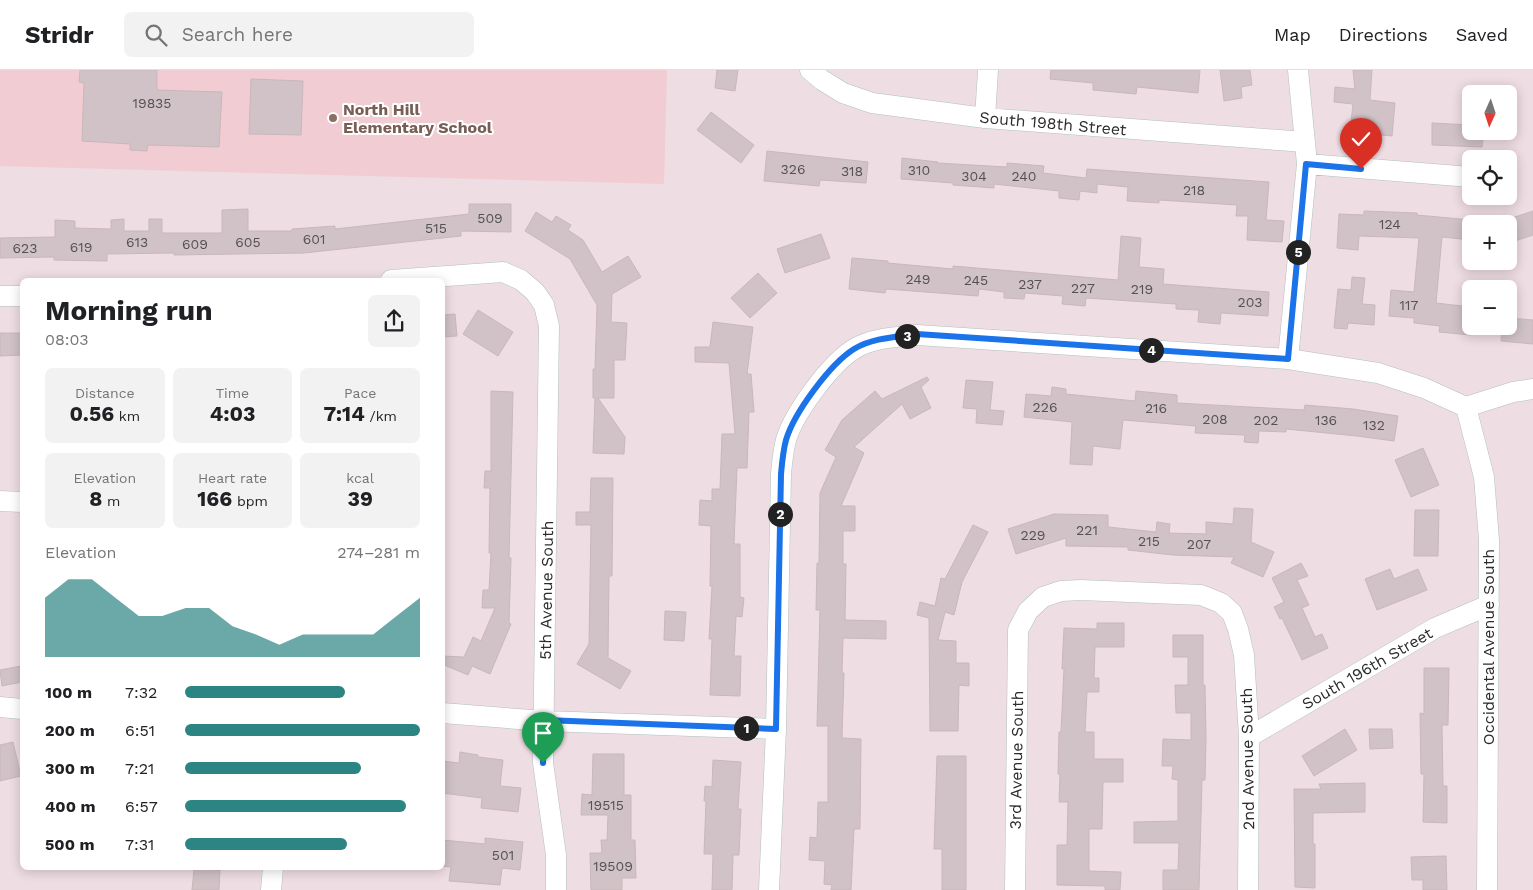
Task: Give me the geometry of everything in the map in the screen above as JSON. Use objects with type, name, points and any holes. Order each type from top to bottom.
[{"type":"street","name":"South 198th Street","points":[[810,70],[843,93],[872,103],[985,118],[1305,142]]},
{"type":"street","points":[[985,118],[988,70]]},
{"type":"street","points":[[1288,359],[1306,164],[1298,70]]},
{"type":"street","points":[[1306,164],[1462,176]]},
{"type":"street","name":"5th Avenue South","points":[[419,278],[503,272],[521,280],[535,292],[544,306],[549,326],[543,763],[556,855],[556,890]]},
{"type":"street","points":[[0,296],[20,296]]},
{"type":"street","points":[[768,890],[776,729],[781,474],[786,439],[803,406],[816,388],[839,360],[855,348],[884,338],[917,334],[1288,359],[1378,373],[1424,388],[1466,407],[1513,392],[1533,390]]},
{"type":"street","name":"Occidental Avenue South","points":[[1466,407],[1484,477],[1489,540],[1487,890]]},
{"type":"street","points":[[0,501],[20,502]]},
{"type":"street","name":"2nd Avenue South","points":[[1018,630],[1028,611],[1043,597],[1060,591],[1201,594],[1221,603],[1232,612],[1244,655],[1249,736],[1248,890]]},
{"type":"street","name":"South 196th Street","points":[[1249,736],[1435,628],[1489,605]]},
{"type":"street","name":"3rd Avenue South","points":[[1015,890],[1018,630]]},
{"type":"street","points":[[0,706],[20,709]]},
{"type":"street","points":[[445,713],[544,720],[776,729]]},
{"type":"street","points":[[271,890],[273,870]]},
{"type":"shaded area","name":"North Hill Elementary School","points":[[0,70],[667,70],[664,184],[0,166]]},
{"type":"building","points":[[80,70],[157,70],[157,90],[222,92],[219,147],[148,145],[147,151],[130,150],[130,144],[82,141],[84,83],[79,82]]},
{"type":"building","points":[[717,70],[738,70],[735,91],[715,88]]},
{"type":"building","points":[[1051,70],[1200,70],[1198,93],[1137,87],[1136,94],[1093,90],[1093,83],[1050,79]]},
{"type":"building","points":[[1220,70],[1250,70],[1252,85],[1241,87],[1242,98],[1224,101]]},
{"type":"building","points":[[1353,70],[1372,70],[1370,100],[1395,103],[1392,136],[1350,132],[1353,104],[1334,102],[1335,87],[1355,89]]},
{"type":"building","points":[[251,79],[303,81],[301,135],[249,134]]},
{"type":"building","points":[[711,112],[754,145],[741,163],[697,130]]},
{"type":"building","points":[[1432,123],[1462,125],[1462,140],[1483,140],[1482,147],[1432,145]]},
{"type":"building","points":[[767,151],[868,162],[866,183],[820,180],[819,186],[764,181]]},
{"type":"building","points":[[902,158],[937,163],[1007,167],[1007,163],[1044,166],[1043,173],[1086,178],[1087,169],[1269,182],[1266,220],[1284,221],[1282,242],[1247,240],[1248,216],[1236,216],[1237,205],[1159,200],[1159,203],[1127,201],[1128,187],[1097,184],[1097,193],[1080,191],[1079,200],[1059,198],[1059,191],[994,184],[994,188],[901,179]]},
{"type":"building","points":[[469,204],[511,204],[511,232],[461,231],[461,236],[304,253],[107,254],[107,261],[54,260],[54,257],[0,258],[0,238],[55,237],[55,220],[75,221],[75,228],[111,229],[111,220],[124,219],[124,231],[149,231],[149,219],[162,219],[162,233],[222,233],[222,210],[248,209],[248,231],[292,231],[292,229],[335,226],[335,229],[469,214]]},
{"type":"building","points":[[1364,211],[1417,213],[1417,215],[1462,219],[1462,239],[1442,237],[1436,303],[1462,306],[1462,334],[1439,332],[1440,326],[1414,323],[1414,318],[1389,316],[1391,290],[1414,292],[1419,238],[1359,236],[1358,250],[1337,248],[1339,214],[1364,215]]},
{"type":"building","points":[[1533,211],[1533,235],[1517,240],[1517,216]]},
{"type":"building","points":[[536,212],[552,222],[556,216],[571,225],[568,230],[583,240],[602,272],[628,256],[641,277],[612,294],[611,322],[627,323],[625,360],[614,360],[614,398],[598,398],[625,437],[624,454],[593,453],[595,398],[593,398],[593,369],[595,369],[597,305],[570,259],[525,231]]},
{"type":"building","points":[[821,234],[830,258],[785,273],[777,249]]},
{"type":"building","points":[[1121,236],[1141,238],[1139,267],[1164,269],[1163,284],[1269,292],[1268,316],[1221,313],[1220,324],[1198,322],[1199,310],[1176,309],[1176,304],[1086,298],[1085,306],[1062,304],[1063,296],[1025,293],[1024,299],[1004,298],[1004,292],[979,289],[978,296],[886,289],[885,293],[849,289],[852,258],[953,269],[953,266],[1118,280]]},
{"type":"building","points":[[758,273],[777,293],[750,318],[731,298]]},
{"type":"building","points":[[1352,277],[1365,278],[1362,304],[1375,305],[1374,325],[1348,323],[1347,329],[1334,328],[1338,289],[1351,290]]},
{"type":"building","points":[[478,310],[513,332],[498,356],[463,334]]},
{"type":"building","points":[[455,314],[457,336],[445,337],[445,315]]},
{"type":"building","points":[[1517,319],[1533,320],[1533,344],[1501,341],[1501,335],[1517,335]]},
{"type":"building","points":[[713,322],[753,327],[747,374],[751,374],[754,412],[749,412],[747,468],[737,468],[734,544],[740,544],[740,597],[744,598],[742,617],[736,616],[734,656],[741,656],[740,696],[710,695],[712,639],[709,639],[712,586],[710,586],[711,526],[699,525],[700,500],[712,501],[712,489],[720,489],[722,434],[735,434],[729,363],[695,362],[695,347],[710,347]]},
{"type":"building","points":[[0,333],[20,333],[20,355],[0,356]]},
{"type":"building","points":[[927,377],[929,380],[921,387],[931,408],[910,419],[902,404],[854,447],[864,453],[841,506],[855,506],[855,531],[843,531],[843,564],[846,564],[845,620],[886,621],[886,639],[843,638],[842,738],[861,739],[860,829],[854,829],[851,890],[831,890],[832,885],[824,884],[825,861],[809,860],[810,837],[817,838],[818,802],[828,802],[828,726],[817,726],[820,610],[816,610],[817,563],[819,563],[820,493],[836,457],[825,450],[842,420],[875,391],[882,399]]},
{"type":"building","points":[[966,380],[993,382],[990,410],[1004,411],[1002,425],[976,423],[977,409],[963,408]]},
{"type":"building","points":[[1052,387],[1066,389],[1066,394],[1135,401],[1136,391],[1177,395],[1177,403],[1304,410],[1305,405],[1353,409],[1398,416],[1394,441],[1286,429],[1286,432],[1259,431],[1258,443],[1244,442],[1245,435],[1195,433],[1196,426],[1123,420],[1120,449],[1093,446],[1092,465],[1070,464],[1072,422],[1024,417],[1026,394],[1051,396]]},
{"type":"building","points":[[491,391],[513,392],[509,558],[511,558],[509,623],[511,624],[490,674],[472,666],[468,675],[445,665],[445,656],[464,657],[473,637],[481,641],[495,608],[482,608],[483,590],[489,590],[491,553],[489,553],[490,488],[484,488],[485,471],[491,471]]},
{"type":"building","points":[[1423,448],[1439,485],[1411,497],[1395,460]]},
{"type":"building","points":[[591,478],[613,478],[612,576],[609,576],[608,658],[631,671],[620,689],[577,664],[589,644],[591,525],[576,525],[576,512],[590,512]]},
{"type":"building","points":[[1234,508],[1253,509],[1251,542],[1274,552],[1263,577],[1231,563],[1234,557],[1173,555],[1128,550],[1128,547],[1066,546],[1066,538],[1016,554],[1008,529],[1054,514],[1108,515],[1108,527],[1156,532],[1157,522],[1170,524],[1169,533],[1206,534],[1206,522],[1233,524]]},
{"type":"building","points":[[1415,510],[1439,510],[1438,556],[1414,556]]},
{"type":"building","points":[[973,525],[988,532],[962,582],[954,615],[945,612],[938,640],[956,641],[956,663],[969,663],[969,686],[959,685],[958,731],[930,731],[929,618],[917,615],[920,602],[935,606],[941,578],[945,579]]},
{"type":"building","points":[[1301,563],[1308,576],[1297,580],[1309,605],[1302,608],[1315,637],[1322,634],[1328,648],[1302,660],[1282,618],[1280,619],[1274,607],[1284,602],[1272,578]]},
{"type":"building","points":[[1390,569],[1394,579],[1418,569],[1427,590],[1377,610],[1365,579]]},
{"type":"building","points":[[665,611],[686,612],[684,641],[664,640]]},
{"type":"building","points":[[1097,623],[1124,623],[1124,647],[1095,647],[1094,678],[1099,678],[1099,692],[1087,692],[1085,732],[1094,732],[1094,759],[1123,759],[1123,782],[1103,782],[1102,829],[1089,829],[1089,871],[1121,872],[1120,890],[1105,890],[1105,886],[1057,885],[1057,845],[1067,845],[1068,802],[1059,802],[1060,774],[1058,774],[1064,669],[1062,669],[1064,628],[1097,629]]},
{"type":"building","points":[[1173,635],[1203,635],[1206,738],[1205,780],[1202,780],[1199,890],[1163,890],[1163,870],[1178,870],[1179,843],[1134,843],[1134,822],[1178,821],[1178,780],[1172,779],[1173,766],[1162,766],[1163,739],[1191,740],[1191,713],[1176,713],[1175,685],[1188,685],[1188,657],[1173,657]]},
{"type":"building","points":[[20,666],[20,682],[2,686],[0,670]]},
{"type":"building","points":[[1424,668],[1449,668],[1448,725],[1442,725],[1443,786],[1447,786],[1447,823],[1423,822],[1424,774],[1421,774],[1420,713],[1424,714]]},
{"type":"building","points":[[1345,729],[1357,750],[1314,776],[1302,756]]},
{"type":"building","points":[[1369,729],[1392,729],[1393,748],[1370,749]]},
{"type":"building","points":[[13,742],[20,776],[0,781],[0,745]]},
{"type":"building","points":[[460,752],[478,755],[478,757],[503,760],[500,786],[521,788],[518,812],[481,808],[482,798],[445,793],[445,761],[459,763]]},
{"type":"building","points":[[593,754],[624,754],[624,795],[631,795],[631,840],[635,840],[636,878],[622,878],[622,890],[591,890],[590,853],[602,853],[601,840],[607,840],[608,815],[581,815],[582,794],[592,795]]},
{"type":"building","points":[[937,756],[966,756],[966,890],[942,890],[942,849],[934,849]]},
{"type":"building","points":[[713,760],[741,762],[738,809],[741,809],[739,855],[733,855],[732,890],[712,890],[713,854],[704,854],[705,786],[712,787]]},
{"type":"building","points":[[1365,783],[1365,812],[1313,813],[1315,888],[1295,887],[1294,789],[1321,789],[1319,784]]},
{"type":"building","points":[[485,838],[523,842],[520,870],[502,868],[500,885],[449,881],[451,867],[445,866],[445,840],[485,844]]},
{"type":"building","points":[[1446,856],[1447,890],[1423,890],[1423,880],[1412,880],[1411,857]]},
{"type":"building","points":[[194,870],[220,870],[219,890],[192,890]]},
{"type":"place","name":"North Hill Elementary School","points":[[333,118]]},
{"type":"route","points":[[543,763],[544,720],[776,729],[781,474],[786,439],[803,406],[824,376],[839,360],[855,348],[884,338],[917,334],[1288,359],[1306,164],[1361,169]]}]
